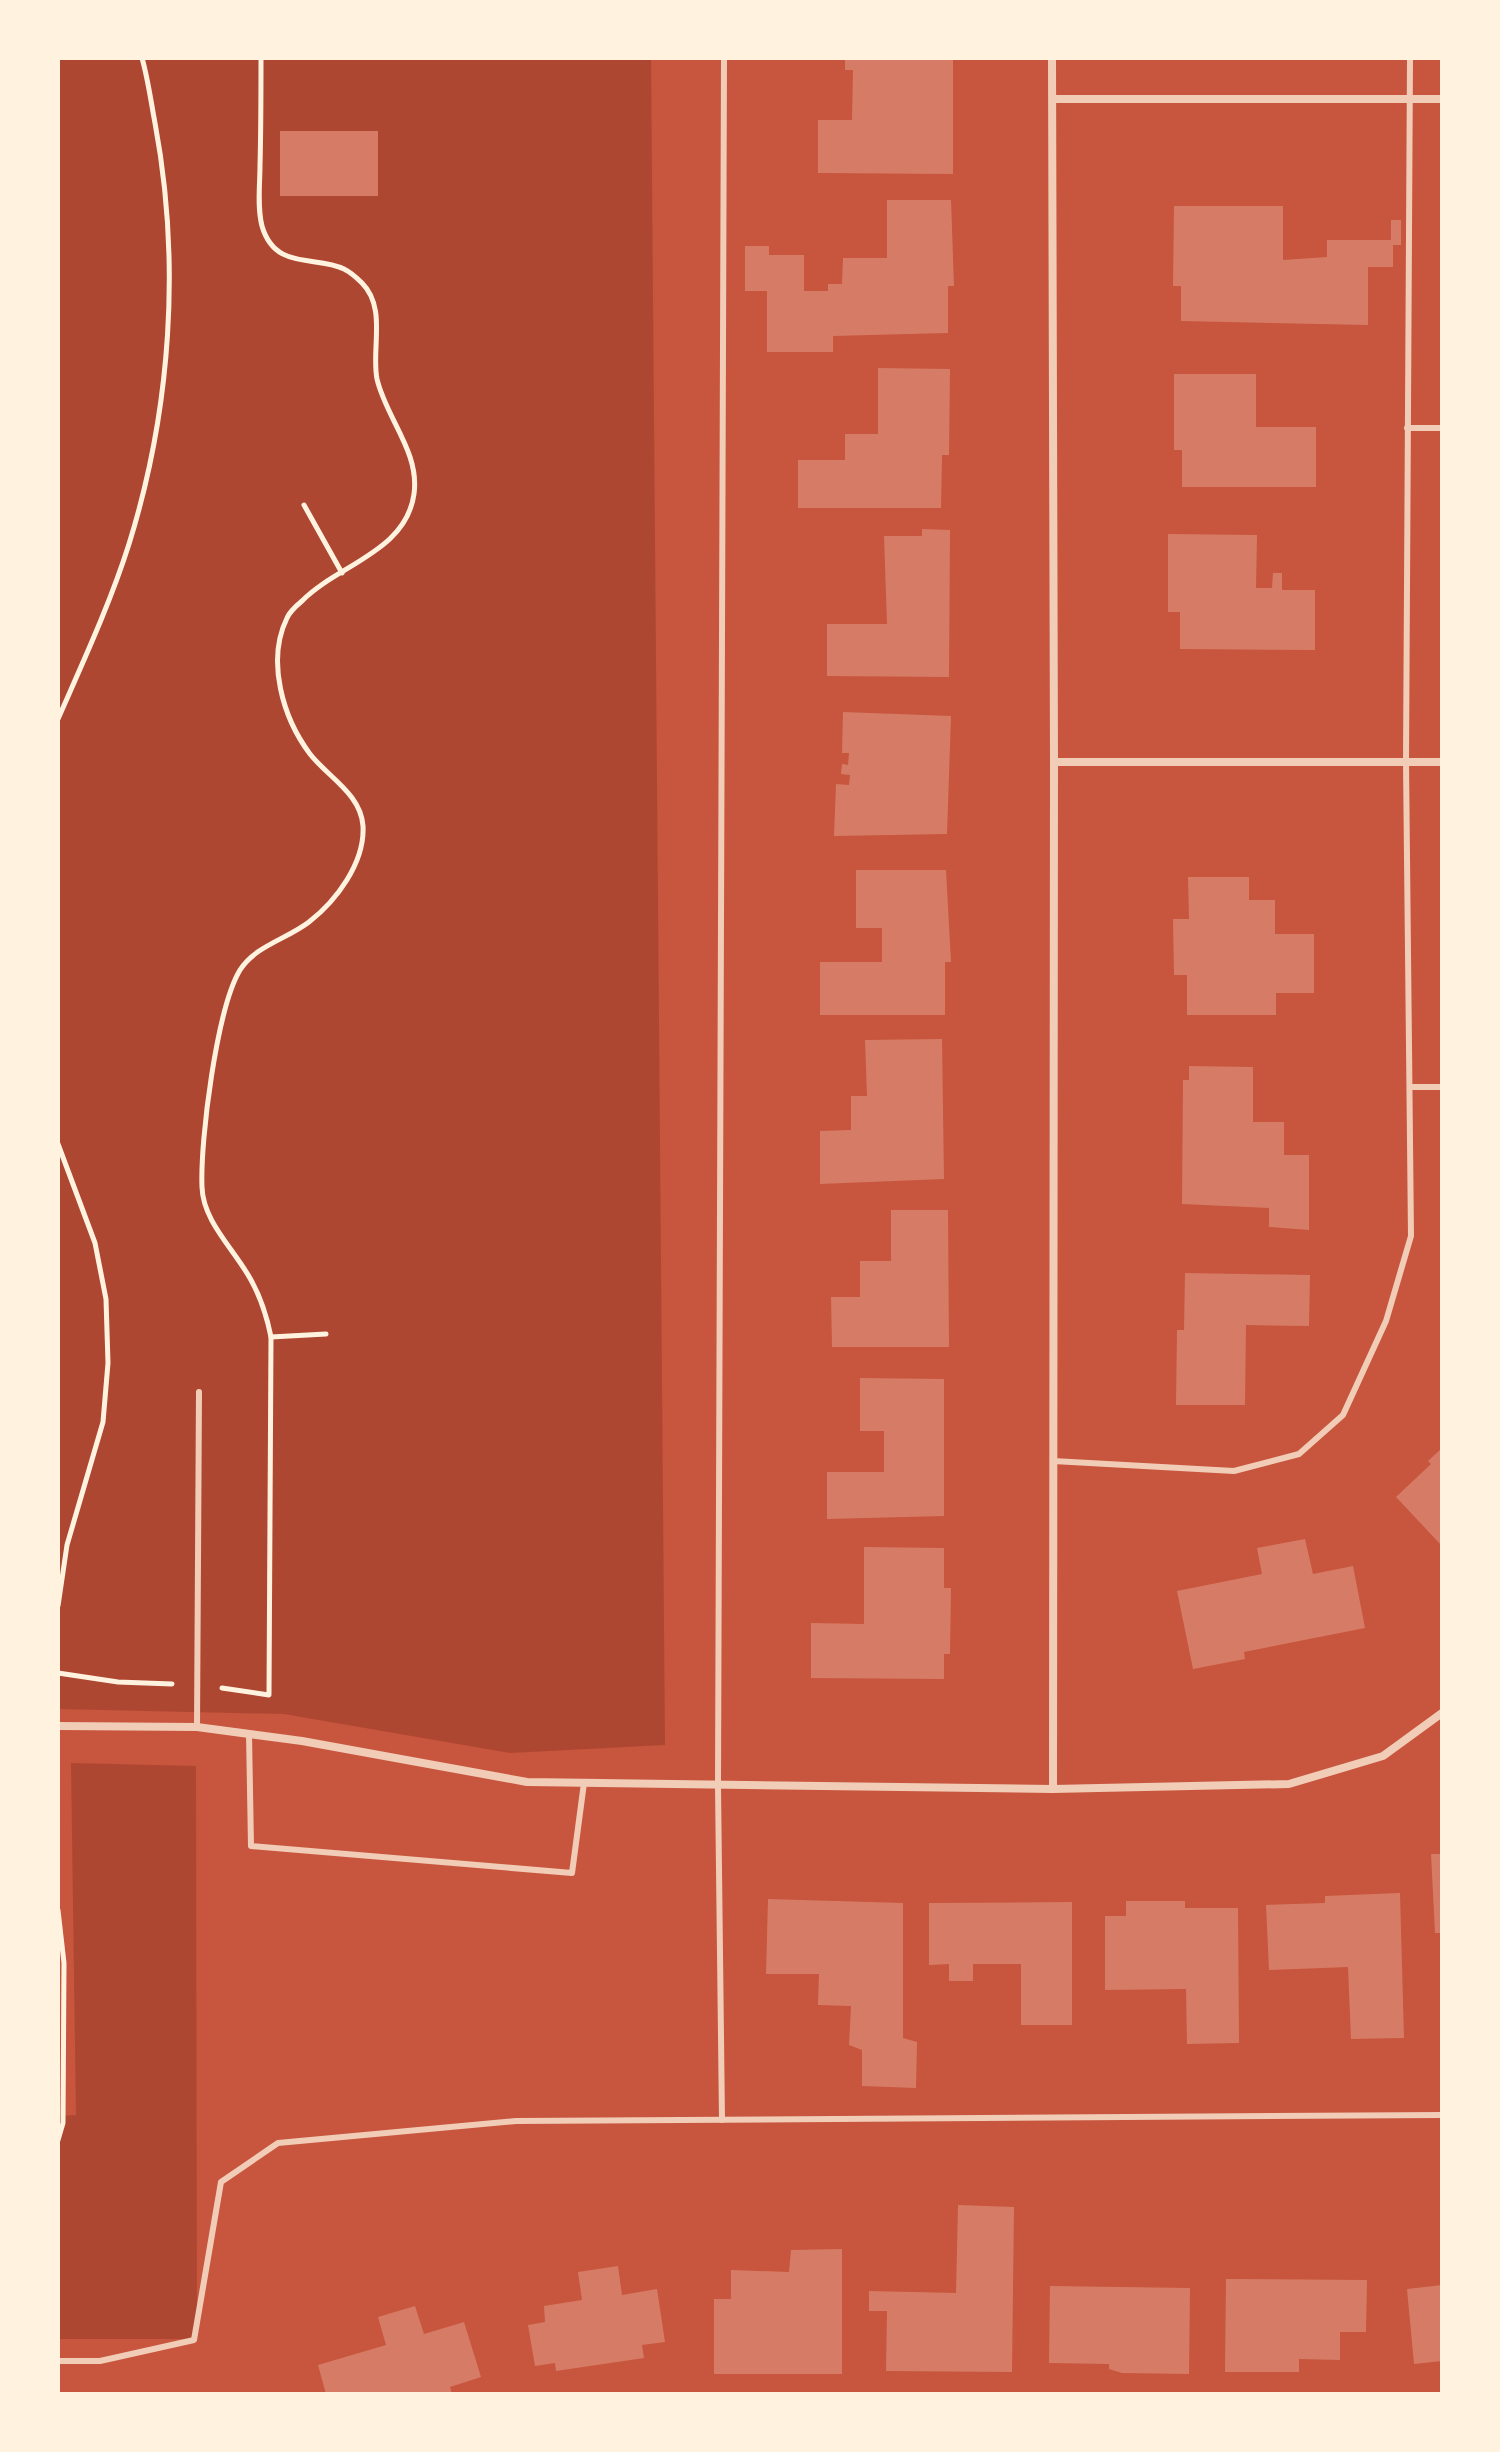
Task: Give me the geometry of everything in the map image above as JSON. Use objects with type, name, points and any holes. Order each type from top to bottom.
[{"type":"street","points":[[1052,58],[1053,1789]]},
{"type":"street","points":[[1053,99],[1442,99]]},
{"type":"street","points":[[1054,762],[1442,762]]},
{"type":"street","points":[[58,1726],[197,1727],[302,1741],[527,1782],[1053,1789],[1289,1784],[1383,1756],[1442,1713]]},
{"type":"lane","points":[[722,2120],[718,1786],[724,58]]},
{"type":"lane","points":[[1053,1461],[1234,1471],[1299,1454],[1343,1415],[1386,1321],[1411,1236],[1406,762],[1410,58]]},
{"type":"lane","points":[[1407,428],[1442,428]]},
{"type":"lane","points":[[1410,1087],[1442,1087]]},
{"type":"lane","points":[[197,1727],[199,1392]]},
{"type":"lane","points":[[249,1734],[251,1846],[572,1873],[584,1783]]},
{"type":"lane","points":[[58,2361],[100,2361],[194,2340],[221,2182],[278,2143],[516,2121],[1442,2115]]},
{"type":"path","points":[[58,719],[100,622],[129,544],[153,451],[168,341],[169,248],[163,164],[142,58]]},
{"type":"path","points":[[58,1673],[118,1682],[198,1685],[269,1695],[271,1337],[265,1311],[251,1280],[211,1219],[202,1191],[204,1141],[229,995],[242,967],[260,950],[309,922],[339,892],[359,858],[364,829],[360,809],[311,755],[291,722],[279,683],[277,648],[287,615],[311,591],[384,544],[407,518],[414,494],[414,469],[401,435],[382,401],[376,372],[375,308],[365,286],[343,268],[295,261],[273,245],[262,227],[261,58]]},
{"type":"path","points":[[304,505],[342,573]]},
{"type":"path","points":[[58,1144],[95,1243],[106,1299],[108,1363],[103,1422],[67,1545],[58,1606]]},
{"type":"path","points":[[271,1337],[326,1334]]},
{"type":"path","points":[[58,1910],[64,1963],[63,2123],[58,2140]]},
{"type":"shaded area","points":[[58,58],[651,58],[665,1745],[510,1753],[284,1714],[58,1709]]},
{"type":"shaded area","points":[[71,1763],[196,1766],[197,2339],[58,2339],[58,2116],[76,2115]]},
{"type":"building","points":[[845,58],[953,58],[953,174],[818,173],[818,120],[852,120],[853,70],[845,70]]},
{"type":"building","points":[[280,131],[378,131],[378,196],[280,196]]},
{"type":"building","points":[[887,200],[951,200],[954,286],[948,286],[948,333],[833,336],[833,352],[767,352],[767,291],[745,291],[745,246],[769,246],[769,255],[804,255],[804,291],[828,291],[828,284],[842,284],[843,258],[887,258]]},
{"type":"building","points":[[1174,206],[1283,206],[1283,260],[1327,257],[1327,240],[1391,240],[1391,220],[1401,220],[1401,245],[1393,245],[1393,267],[1368,267],[1368,325],[1181,321],[1181,286],[1173,286]]},
{"type":"building","points":[[878,368],[950,369],[949,455],[942,455],[941,508],[798,508],[798,460],[845,460],[845,434],[878,434]]},
{"type":"building","points":[[1174,374],[1256,374],[1256,427],[1316,427],[1316,487],[1182,487],[1182,450],[1174,450]]},
{"type":"building","points":[[922,529],[950,530],[949,677],[827,676],[827,624],[887,624],[884,536],[922,536]]},
{"type":"building","points":[[1168,534],[1257,535],[1256,588],[1272,588],[1273,573],[1282,573],[1282,590],[1315,590],[1315,650],[1180,649],[1180,612],[1168,612]]},
{"type":"building","points":[[843,712],[951,716],[947,834],[834,836],[836,784],[849,785],[850,775],[841,774],[842,764],[848,765],[849,753],[842,753]]},
{"type":"building","points":[[856,870],[946,870],[951,962],[945,962],[945,1015],[820,1015],[820,962],[882,962],[882,928],[856,928]]},
{"type":"building","points":[[1188,877],[1249,877],[1249,900],[1275,900],[1275,934],[1314,934],[1314,993],[1276,993],[1276,1015],[1187,1015],[1187,975],[1174,975],[1173,919],[1189,919]]},
{"type":"building","points":[[942,1039],[944,1179],[820,1184],[820,1131],[851,1130],[851,1096],[867,1096],[865,1040]]},
{"type":"building","points":[[1189,1066],[1253,1067],[1253,1122],[1284,1122],[1284,1155],[1309,1155],[1309,1230],[1269,1227],[1269,1208],[1182,1204],[1183,1080],[1189,1080]]},
{"type":"building","points":[[891,1210],[948,1210],[949,1347],[832,1347],[831,1297],[860,1297],[860,1261],[891,1261]]},
{"type":"building","points":[[1185,1273],[1310,1275],[1309,1326],[1246,1325],[1245,1405],[1176,1405],[1177,1330],[1184,1330]]},
{"type":"building","points":[[860,1378],[944,1379],[944,1516],[827,1519],[827,1472],[884,1472],[884,1431],[860,1431]]},
{"type":"building","points":[[1442,1448],[1442,1546],[1396,1497],[1431,1464],[1428,1461]]},
{"type":"building","points":[[1305,1539],[1313,1574],[1353,1566],[1365,1628],[1244,1652],[1245,1659],[1193,1669],[1177,1591],[1262,1574],[1257,1548]]},
{"type":"building","points":[[864,1547],[944,1548],[944,1588],[951,1588],[950,1654],[944,1654],[944,1679],[811,1678],[811,1623],[864,1624]]},
{"type":"building","points":[[1431,1854],[1442,1854],[1442,1933],[1435,1933]]},
{"type":"building","points":[[1400,1893],[1404,2038],[1351,2039],[1348,1967],[1269,1970],[1266,1905],[1325,1903],[1325,1896]]},
{"type":"building","points":[[768,1899],[903,1903],[903,2038],[917,2042],[916,2088],[862,2086],[862,2050],[849,2045],[851,2006],[818,2005],[819,1974],[766,1974]]},
{"type":"building","points":[[1126,1901],[1185,1901],[1185,1908],[1238,1908],[1239,2043],[1187,2044],[1186,1989],[1105,1990],[1105,1916],[1126,1916]]},
{"type":"building","points":[[1072,1902],[1072,2025],[1021,2025],[1021,1964],[973,1964],[973,1981],[949,1981],[949,1964],[929,1965],[929,1903]]},
{"type":"building","points":[[958,2205],[1014,2207],[1012,2372],[886,2371],[887,2311],[869,2311],[869,2291],[956,2293]]},
{"type":"building","points":[[842,2249],[842,2374],[714,2374],[714,2299],[731,2299],[731,2270],[789,2272],[791,2250]]},
{"type":"building","points":[[618,2266],[622,2295],[657,2289],[665,2342],[642,2345],[644,2358],[556,2371],[555,2363],[535,2366],[528,2325],[545,2322],[544,2306],[582,2300],[578,2272]]},
{"type":"building","points":[[1226,2279],[1367,2280],[1366,2332],[1340,2332],[1340,2360],[1299,2359],[1299,2372],[1225,2372]]},
{"type":"building","points":[[1442,2285],[1442,2361],[1414,2364],[1407,2289]]},
{"type":"building","points":[[1050,2286],[1190,2288],[1189,2374],[1122,2373],[1109,2369],[1109,2364],[1049,2363]]},
{"type":"building","points":[[415,2306],[424,2334],[464,2322],[481,2377],[450,2387],[452,2394],[326,2394],[318,2365],[386,2345],[378,2317]]}]
